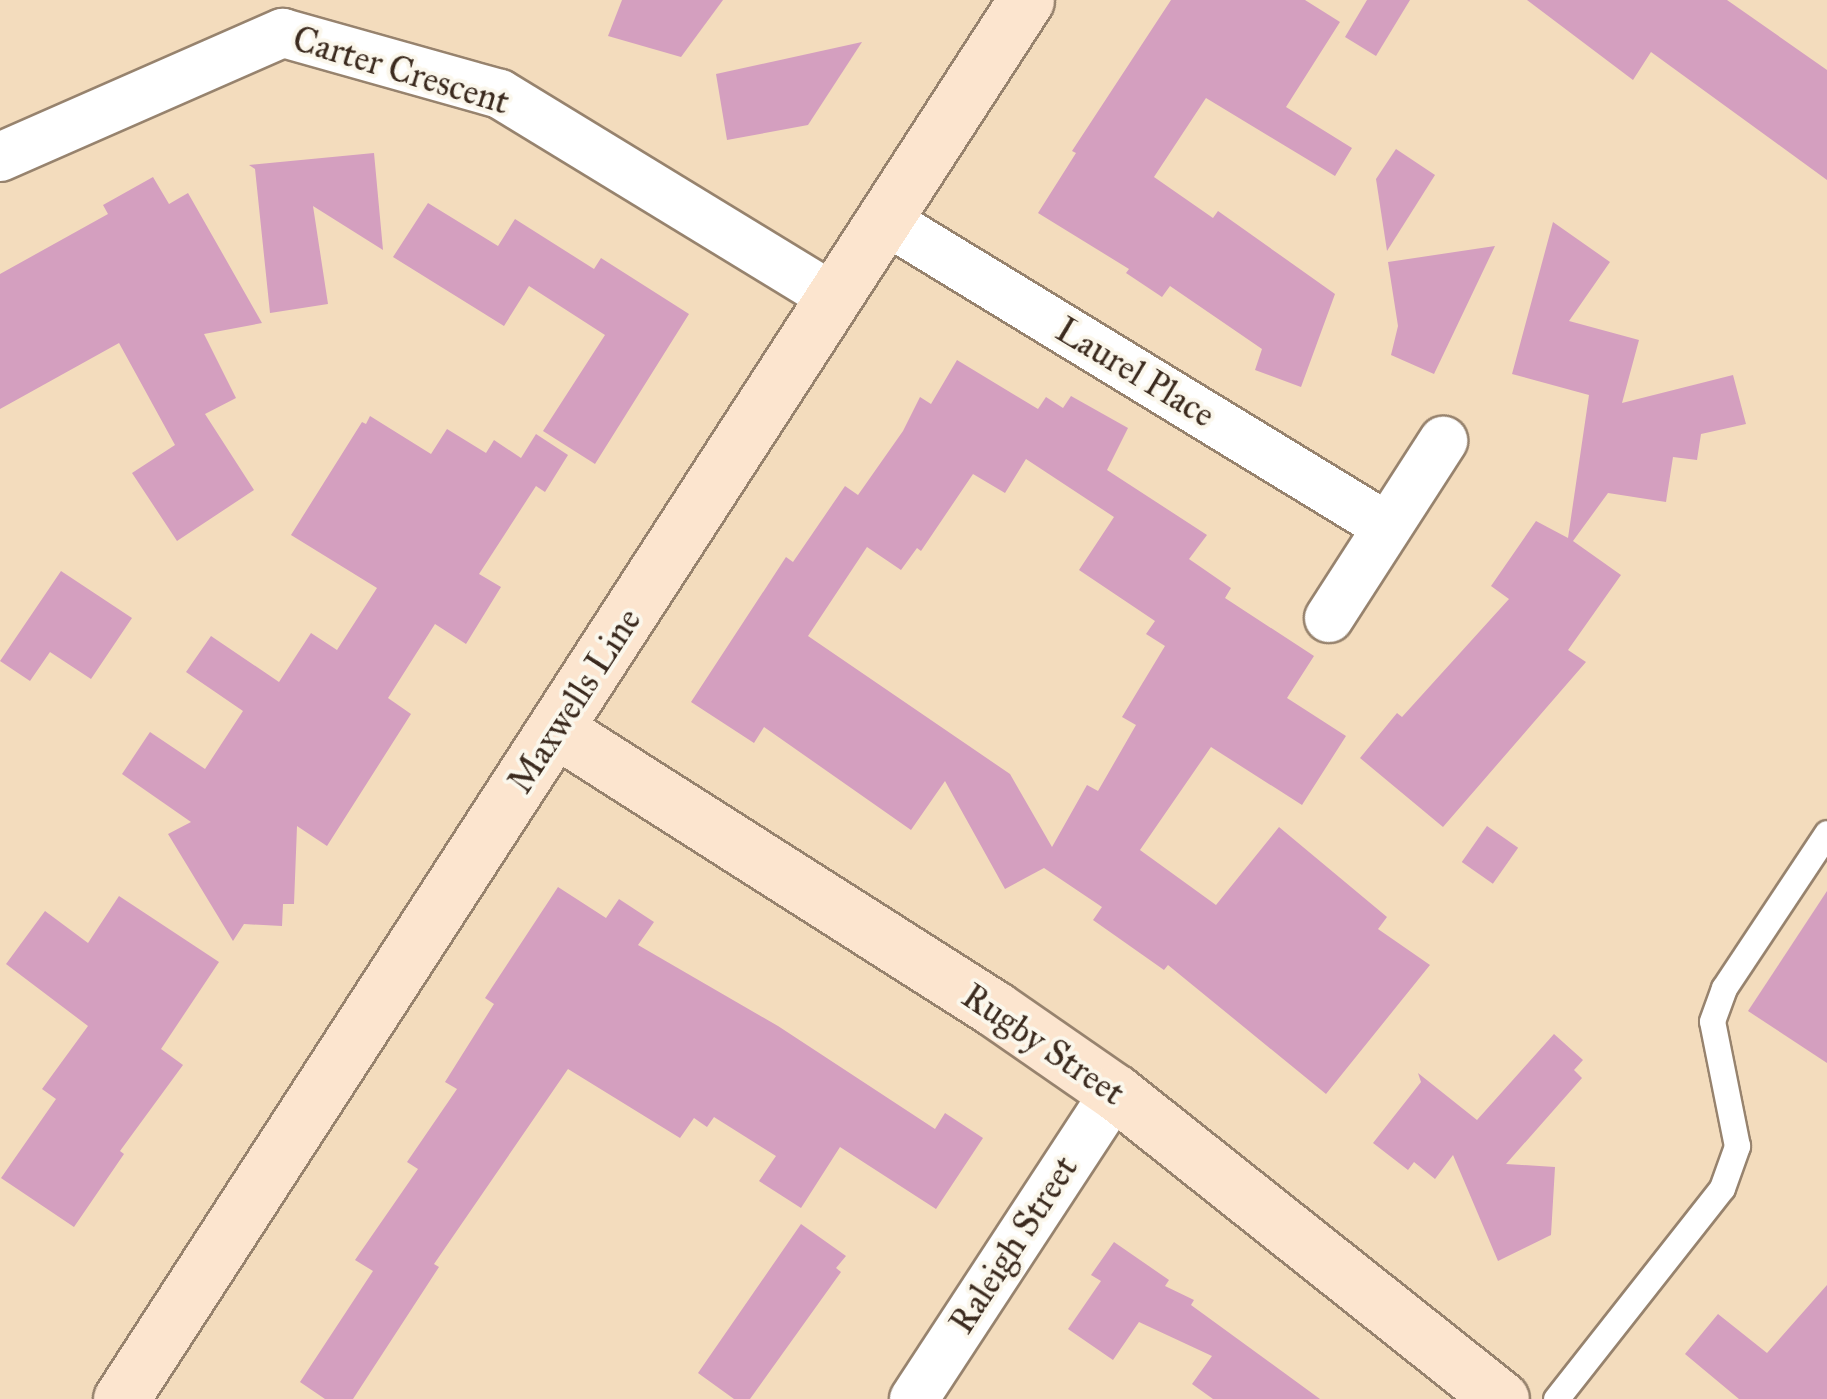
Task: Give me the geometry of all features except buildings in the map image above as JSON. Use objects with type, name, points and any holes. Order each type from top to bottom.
[{"type":"main road","name":"Maxwells Line","points":[[121,1399],[1026,0]]},
{"type":"main road","name":"Rugby Street","points":[[557,730],[995,1009],[1115,1092],[1500,1399]]},
{"type":"street","name":"Carter Crescent","points":[[0,157],[281,16],[500,94],[834,298]]},
{"type":"street","name":"Laurel Place","points":[[885,220],[1386,526]]},
{"type":"street","points":[[1328,618],[1443,441]]},
{"type":"street","name":"Raleigh Street","points":[[914,1399],[1115,1092]]},
{"type":"lane","points":[[1556,1399],[1722,1188],[1736,1146],[1712,1020],[1724,988],[1827,833]]}]
